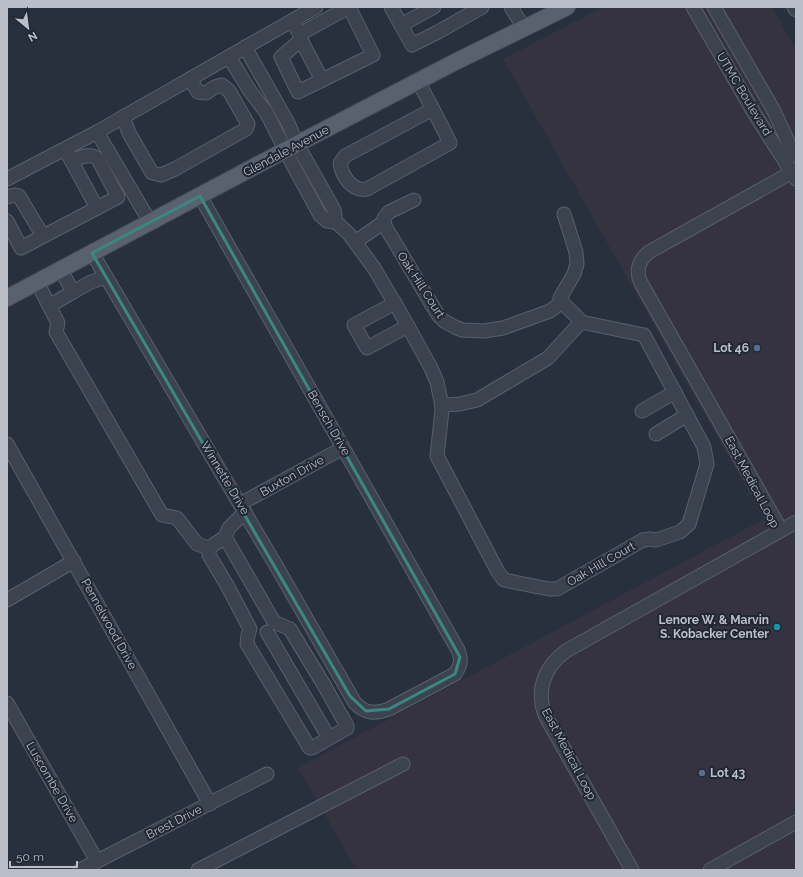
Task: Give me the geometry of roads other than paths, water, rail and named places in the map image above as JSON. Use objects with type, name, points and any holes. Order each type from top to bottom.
[{"type":"main road","name":"Glendale Avenue","points":[[7,298],[418,81],[567,7]]},
{"type":"street","points":[[7,179],[68,155],[98,132],[316,7]]},
{"type":"street","points":[[349,7],[373,55],[298,92],[281,57],[300,37],[349,7]]},
{"type":"street","points":[[391,7],[412,45],[482,7]]},
{"type":"street","points":[[401,25],[434,7]]},
{"type":"street","points":[[511,7],[524,28]]},
{"type":"street","name":"UTMC Boulevard","points":[[692,7],[760,124],[795,174]]},
{"type":"street","name":"UTMC Boulevard","points":[[714,7],[774,111],[796,156]]},
{"type":"street","points":[[292,21],[322,80]]},
{"type":"street","points":[[714,44],[730,35]]},
{"type":"street","points":[[245,48],[288,123],[291,148]]},
{"type":"street","points":[[229,57],[250,91],[291,148]]},
{"type":"street","points":[[123,118],[129,133],[152,174],[162,175],[246,129],[248,124],[226,88],[222,85],[214,87],[206,93],[198,92],[190,79]]},
{"type":"street","points":[[418,81],[433,109],[450,143],[367,189],[361,190],[349,183],[341,170],[340,163],[345,156],[433,109]]},
{"type":"street","points":[[98,132],[150,222]]},
{"type":"street","name":"Oak Hill Court","points":[[291,148],[320,215],[327,221],[336,222],[349,234],[374,268],[431,368],[437,382],[442,405],[437,456],[498,572],[504,580],[548,589],[557,589],[643,540],[656,540],[680,532],[689,524],[707,464],[704,447],[644,335],[581,322]]},
{"type":"street","points":[[68,155],[97,208]]},
{"type":"street","points":[[7,221],[21,248],[118,197],[98,159],[93,156],[68,155]]},
{"type":"street","name":"East Medical Loop","points":[[632,870],[546,717],[541,698],[543,682],[547,671],[557,658],[570,649],[781,530],[641,283],[638,277],[638,269],[641,260],[649,252],[795,174]]},
{"type":"street","points":[[7,197],[15,195],[19,196],[43,236]]},
{"type":"street","name":"Bensch Drive","points":[[200,196],[458,650],[461,661],[459,669],[455,674],[389,709],[372,713],[360,708],[355,703]]},
{"type":"street","points":[[355,242],[384,222],[384,218],[389,212],[414,200]]},
{"type":"street","points":[[442,405],[460,404],[477,400],[548,358],[581,322],[560,298],[574,274],[577,264],[576,252],[564,214]]},
{"type":"street","name":"Oak Hill Court","points":[[384,222],[384,226],[438,315],[454,327],[462,330],[473,331],[503,328],[550,311],[562,302]]},
{"type":"street","name":"Winnette Drive","points":[[92,253],[243,508],[355,703]]},
{"type":"street","points":[[61,270],[73,292]]},
{"type":"street","points":[[49,306],[91,282],[106,277]]},
{"type":"street","points":[[37,282],[58,323],[56,332],[162,515],[177,518],[198,544],[209,548]]},
{"type":"street","points":[[395,303],[354,325],[367,348],[408,326]]},
{"type":"street","points":[[642,410],[675,392]]},
{"type":"street","points":[[656,434],[687,415]]},
{"type":"street","name":"Pennelwood Drive","points":[[7,444],[210,804]]},
{"type":"street","name":"Buxton Drive","points":[[225,537],[229,528],[243,508],[343,448]]},
{"type":"street","points":[[781,530],[796,522]]},
{"type":"street","points":[[225,537],[274,622],[290,629],[324,684],[347,728],[310,748],[247,644],[250,629],[209,555],[209,548],[225,537]]},
{"type":"street","points":[[7,600],[74,561]]},
{"type":"street","points":[[248,637],[283,626]]},
{"type":"street","points":[[267,632],[329,738]]},
{"type":"street","name":"Luscombe Drive","points":[[7,703],[97,861]]},
{"type":"street","points":[[198,870],[403,764]]},
{"type":"street","name":"Brest Drive","points":[[80,870],[267,774]]},
{"type":"street","points":[[710,870],[796,822]]},
{"type":"place","name":"Lot 46","points":[[757,348]]},
{"type":"place","name":"Lenore W. & Marvin S. Kobacker Center","points":[[777,627]]},
{"type":"place","name":"Lot 43","points":[[702,773]]}]
